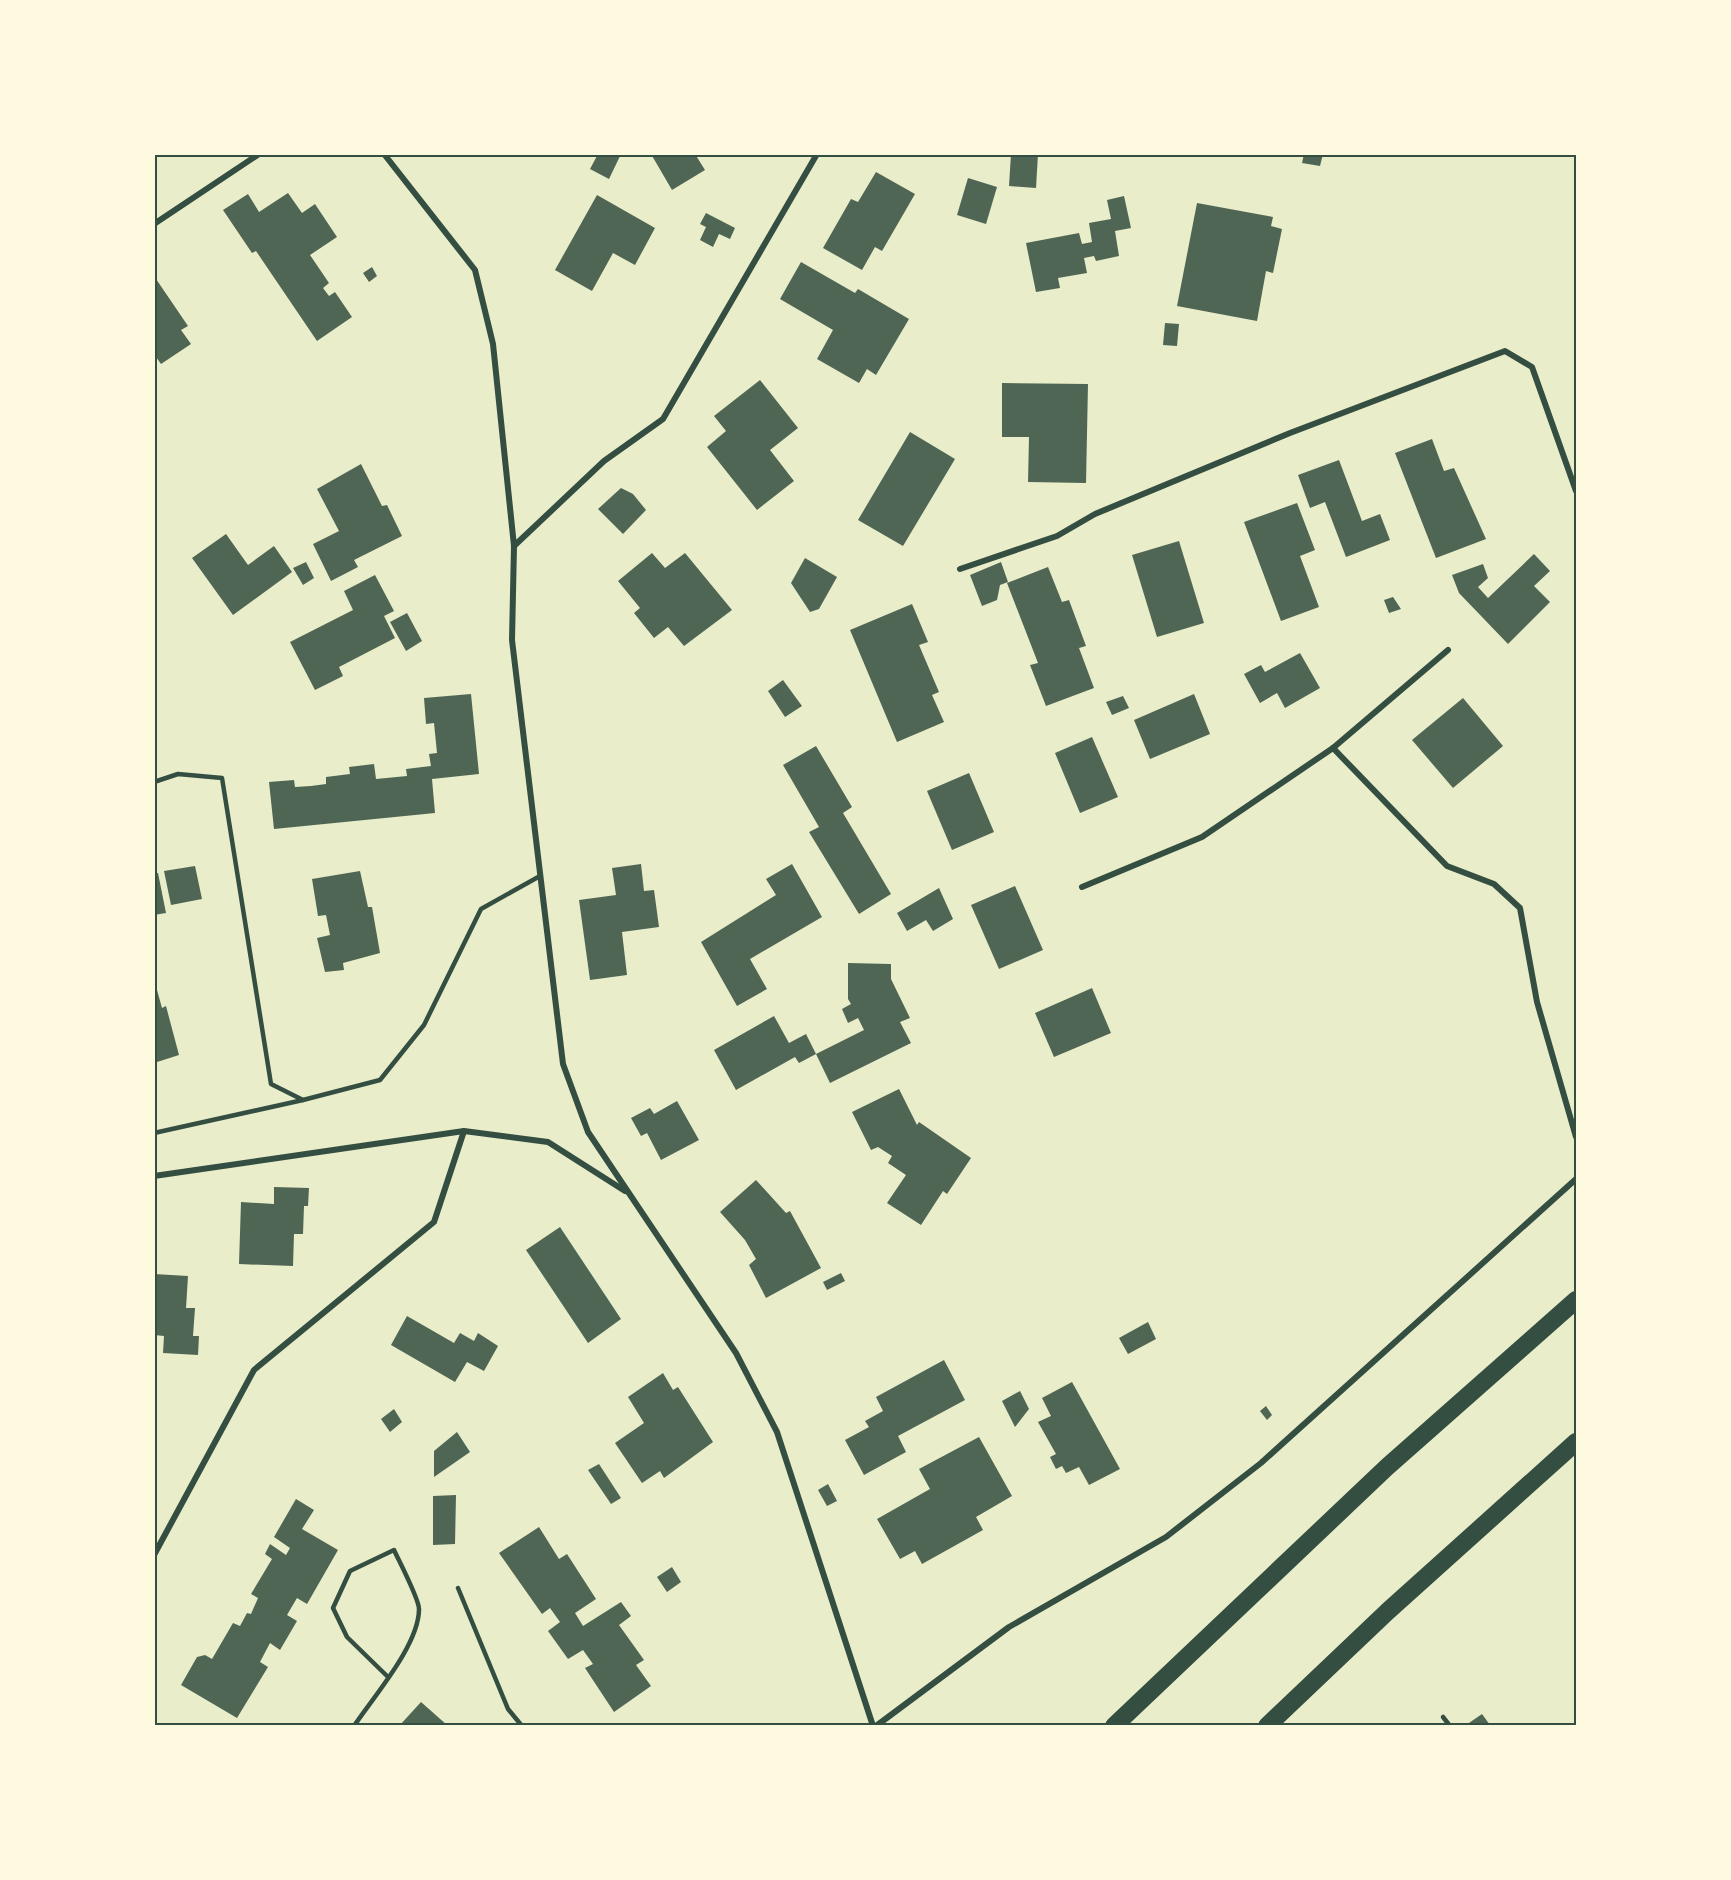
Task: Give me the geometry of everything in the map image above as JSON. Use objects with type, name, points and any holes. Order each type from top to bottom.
[{"type":"highway","points":[[1114,1725],[1388,1467],[1576,1300]]},
{"type":"highway","points":[[1268,1725],[1388,1611],[1576,1442]]},
{"type":"street","points":[[154,224],[259,154]]},
{"type":"street","points":[[384,154],[475,270],[493,344],[514,546],[512,640],[563,1064],[588,1132],[736,1353],[777,1431],[874,1725],[1009,1627],[1166,1537],[1261,1463],[1576,1179]]},
{"type":"street","points":[[514,546],[604,461],[663,419],[817,154]]},
{"type":"street","points":[[960,569],[1057,536],[1095,514],[1290,433],[1505,351],[1532,367],[1576,491]]},
{"type":"street","points":[[1082,887],[1202,837],[1333,748],[1448,650]]},
{"type":"street","points":[[1333,748],[1447,866],[1494,884],[1520,908],[1537,1002],[1576,1137]]},
{"type":"street","points":[[154,1176],[464,1131],[548,1142],[628,1193]]},
{"type":"street","points":[[154,1555],[254,1370],[434,1222],[464,1131]]},
{"type":"lane","points":[[154,782],[178,774],[222,778],[272,1084],[303,1100]]},
{"type":"lane","points":[[154,1133],[303,1100],[380,1080],[424,1025],[481,909],[540,876]]},
{"type":"lane","points":[[354,1725],[412,1640],[420,1608],[394,1550],[350,1571],[333,1608],[347,1637],[387,1676]]},
{"type":"lane","points":[[458,1588],[508,1709],[522,1725]]},
{"type":"lane","points":[[1443,1718],[1450,1725]]},
{"type":"building","points":[[598,154],[621,154],[609,179],[590,169]]},
{"type":"building","points":[[651,154],[695,154],[705,170],[672,190]]},
{"type":"building","points":[[1011,154],[1038,154],[1036,188],[1009,186]]},
{"type":"building","points":[[1304,154],[1323,154],[1320,166],[1302,163]]},
{"type":"building","points":[[876,172],[915,194],[882,251],[875,247],[862,270],[823,248],[851,199],[858,202]]},
{"type":"building","points":[[968,178],[997,187],[986,224],[957,215]]},
{"type":"building","points":[[288,193],[302,213],[315,204],[337,237],[310,255],[329,283],[323,288],[329,296],[335,292],[352,317],[317,341],[256,251],[252,253],[223,210],[248,194],[259,212]]},
{"type":"building","points":[[597,195],[655,228],[635,265],[613,253],[592,291],[555,270]]},
{"type":"building","points":[[1124,196],[1131,228],[1115,231],[1119,256],[1096,261],[1094,256],[1084,258],[1087,273],[1058,278],[1060,288],[1036,292],[1026,243],[1079,233],[1082,244],[1092,242],[1089,223],[1111,219],[1107,200]]},
{"type":"building","points":[[1197,203],[1273,217],[1271,226],[1282,229],[1273,273],[1266,271],[1257,321],[1177,306]]},
{"type":"building","points":[[706,213],[735,228],[730,239],[719,234],[713,247],[700,240],[706,227],[700,224]]},
{"type":"building","points":[[801,262],[855,293],[858,289],[909,319],[876,375],[867,369],[859,383],[817,359],[833,330],[780,299]]},
{"type":"building","points":[[372,267],[377,276],[369,282],[363,273]]},
{"type":"building","points":[[154,276],[188,326],[181,330],[191,344],[161,364],[154,354]]},
{"type":"building","points":[[1165,323],[1179,324],[1177,346],[1163,345]]},
{"type":"building","points":[[760,380],[798,428],[770,450],[794,481],[757,510],[707,447],[726,431],[714,416]]},
{"type":"building","points":[[1002,383],[1088,384],[1086,483],[1028,482],[1029,437],[1002,437]]},
{"type":"building","points":[[910,432],[955,459],[903,546],[858,520]]},
{"type":"building","points":[[1432,439],[1444,471],[1454,468],[1486,539],[1436,558],[1395,453]]},
{"type":"building","points":[[1339,460],[1362,521],[1380,514],[1390,540],[1346,557],[1325,502],[1310,508],[1298,475]]},
{"type":"building","points":[[361,464],[382,506],[387,505],[402,536],[354,560],[358,567],[331,581],[313,544],[339,531],[317,489]]},
{"type":"building","points":[[621,488],[633,494],[646,510],[623,534],[598,509]]},
{"type":"building","points":[[1297,503],[1315,550],[1300,556],[1319,607],[1281,621],[1244,522]]},
{"type":"building","points":[[226,534],[248,565],[274,546],[292,572],[233,615],[192,558]]},
{"type":"building","points":[[1179,541],[1204,623],[1157,637],[1132,555]]},
{"type":"building","points":[[652,553],[665,568],[685,553],[732,610],[684,646],[668,627],[654,638],[634,613],[640,608],[618,581]]},
{"type":"building","points":[[1534,554],[1550,571],[1534,586],[1550,602],[1508,644],[1459,593],[1452,575],[1483,564],[1488,578],[1478,587],[1488,598]]},
{"type":"building","points":[[805,558],[837,577],[819,609],[810,612],[791,583]]},
{"type":"building","points":[[306,562],[314,578],[303,585],[293,568]]},
{"type":"building","points":[[1001,562],[1008,582],[1000,585],[997,600],[982,606],[970,575]]},
{"type":"building","points":[[1048,567],[1062,602],[1069,600],[1086,646],[1079,648],[1094,688],[1046,706],[1030,665],[1038,663],[1007,583]]},
{"type":"building","points":[[375,575],[394,611],[384,616],[395,638],[339,667],[343,676],[315,690],[290,642],[353,610],[344,591]]},
{"type":"building","points":[[1393,597],[1401,609],[1389,613],[1384,600]]},
{"type":"building","points":[[912,604],[928,642],[919,645],[939,692],[932,695],[944,722],[897,742],[850,630]]},
{"type":"building","points":[[407,613],[422,641],[406,651],[390,622]]},
{"type":"building","points":[[1300,653],[1320,688],[1285,708],[1277,693],[1260,703],[1244,674],[1261,665],[1265,672]]},
{"type":"building","points":[[783,680],[802,706],[785,717],[768,691]]},
{"type":"building","points":[[471,694],[479,774],[432,779],[435,813],[274,829],[269,782],[294,780],[295,787],[311,786],[326,784],[326,777],[350,774],[349,767],[374,764],[376,779],[407,776],[406,769],[431,766],[429,754],[437,753],[434,723],[426,724],[424,698]]},
{"type":"building","points":[[1194,694],[1210,734],[1150,759],[1134,720]]},
{"type":"building","points":[[1123,696],[1129,708],[1112,715],[1106,702]]},
{"type":"building","points":[[1463,698],[1503,746],[1453,788],[1412,740]]},
{"type":"building","points":[[1092,737],[1118,797],[1080,813],[1055,753]]},
{"type":"building","points":[[816,746],[852,807],[843,813],[891,894],[859,914],[809,832],[819,827],[783,765]]},
{"type":"building","points":[[969,773],[994,832],[952,850],[927,791]]},
{"type":"building","points":[[641,864],[644,891],[654,890],[659,927],[622,932],[627,975],[590,980],[579,900],[616,895],[612,868]]},
{"type":"building","points":[[792,864],[822,917],[750,959],[767,989],[737,1006],[701,942],[776,895],[766,879]]},
{"type":"building","points":[[195,866],[202,899],[171,905],[164,871]]},
{"type":"building","points":[[360,871],[368,907],[372,907],[380,953],[343,963],[344,970],[325,972],[317,938],[330,935],[326,915],[318,916],[312,879]]},
{"type":"building","points":[[154,873],[158,873],[166,913],[154,915]]},
{"type":"building","points":[[1015,886],[1043,950],[999,969],[971,905]]},
{"type":"building","points":[[939,888],[953,919],[933,931],[926,920],[907,931],[897,913]]},
{"type":"building","points":[[848,963],[891,964],[891,979],[910,1018],[900,1022],[911,1043],[830,1083],[816,1054],[864,1030],[858,1018],[848,1023],[842,1009],[851,1004],[848,999]]},
{"type":"building","points":[[154,979],[162,1008],[166,1006],[179,1055],[154,1063]]},
{"type":"building","points":[[1092,988],[1111,1033],[1054,1057],[1035,1013]]},
{"type":"building","points":[[774,1016],[789,1043],[806,1034],[816,1054],[799,1063],[795,1057],[736,1090],[714,1050]]},
{"type":"building","points":[[899,1089],[917,1125],[919,1122],[971,1158],[947,1194],[943,1191],[921,1225],[887,1203],[906,1175],[888,1163],[892,1156],[878,1147],[871,1150],[852,1112]]},
{"type":"building","points":[[677,1101],[699,1140],[661,1160],[647,1133],[641,1136],[631,1118],[650,1108],[654,1114]]},
{"type":"building","points":[[756,1180],[786,1213],[790,1211],[821,1268],[766,1298],[749,1265],[756,1259],[745,1240],[720,1212]]},
{"type":"building","points":[[274,1187],[309,1188],[308,1206],[304,1206],[303,1234],[294,1234],[293,1266],[239,1264],[241,1202],[274,1204]]},
{"type":"building","points":[[560,1227],[621,1319],[588,1343],[526,1250]]},
{"type":"building","points":[[841,1273],[845,1281],[827,1290],[823,1282]]},
{"type":"building","points":[[154,1274],[188,1276],[186,1308],[195,1308],[193,1336],[199,1336],[198,1355],[163,1353],[164,1336],[154,1335]]},
{"type":"building","points":[[407,1316],[454,1343],[460,1333],[474,1341],[478,1333],[498,1346],[484,1371],[467,1362],[455,1382],[391,1345]]},
{"type":"building","points":[[1148,1322],[1156,1339],[1128,1354],[1119,1338]]},
{"type":"building","points":[[944,1360],[965,1400],[898,1436],[906,1452],[864,1475],[845,1440],[869,1427],[865,1421],[883,1411],[876,1397]]},
{"type":"building","points":[[663,1373],[673,1390],[678,1387],[713,1442],[664,1478],[660,1471],[642,1483],[615,1443],[644,1423],[628,1397]]},
{"type":"building","points":[[1072,1382],[1120,1469],[1089,1485],[1079,1467],[1066,1473],[1062,1466],[1056,1469],[1050,1457],[1056,1454],[1038,1422],[1051,1416],[1042,1398]]},
{"type":"building","points":[[1020,1391],[1029,1409],[1015,1427],[1002,1401]]},
{"type":"building","points":[[1266,1406],[1272,1415],[1267,1420],[1260,1411]]},
{"type":"building","points":[[394,1409],[402,1422],[390,1432],[381,1419]]},
{"type":"building","points":[[457,1432],[470,1452],[434,1477],[434,1451]]},
{"type":"building","points":[[979,1437],[1012,1496],[976,1517],[983,1530],[922,1564],[915,1551],[900,1559],[877,1519],[930,1489],[919,1469]]},
{"type":"building","points":[[599,1464],[621,1498],[611,1504],[588,1470]]},
{"type":"building","points":[[828,1484],[837,1501],[827,1506],[818,1490]]},
{"type":"building","points":[[456,1495],[455,1544],[433,1545],[433,1496]]},
{"type":"building","points":[[296,1499],[314,1510],[302,1529],[338,1550],[307,1604],[297,1598],[287,1615],[297,1621],[280,1650],[270,1643],[260,1662],[268,1667],[237,1718],[181,1685],[197,1657],[205,1655],[212,1659],[233,1623],[240,1626],[247,1613],[251,1614],[258,1598],[251,1594],[272,1559],[265,1554],[270,1544],[286,1555],[290,1548],[274,1537]]},
{"type":"building","points":[[539,1527],[559,1559],[567,1554],[596,1599],[575,1613],[583,1626],[621,1602],[631,1616],[619,1625],[644,1660],[636,1665],[651,1686],[614,1712],[585,1668],[593,1664],[583,1650],[568,1659],[548,1631],[560,1622],[550,1608],[542,1614],[499,1553]]},
{"type":"building","points":[[672,1567],[681,1582],[667,1592],[657,1577]]},
{"type":"building","points":[[421,1702],[447,1725],[400,1725]]},
{"type":"building","points":[[1482,1714],[1490,1725],[1466,1725]]}]
